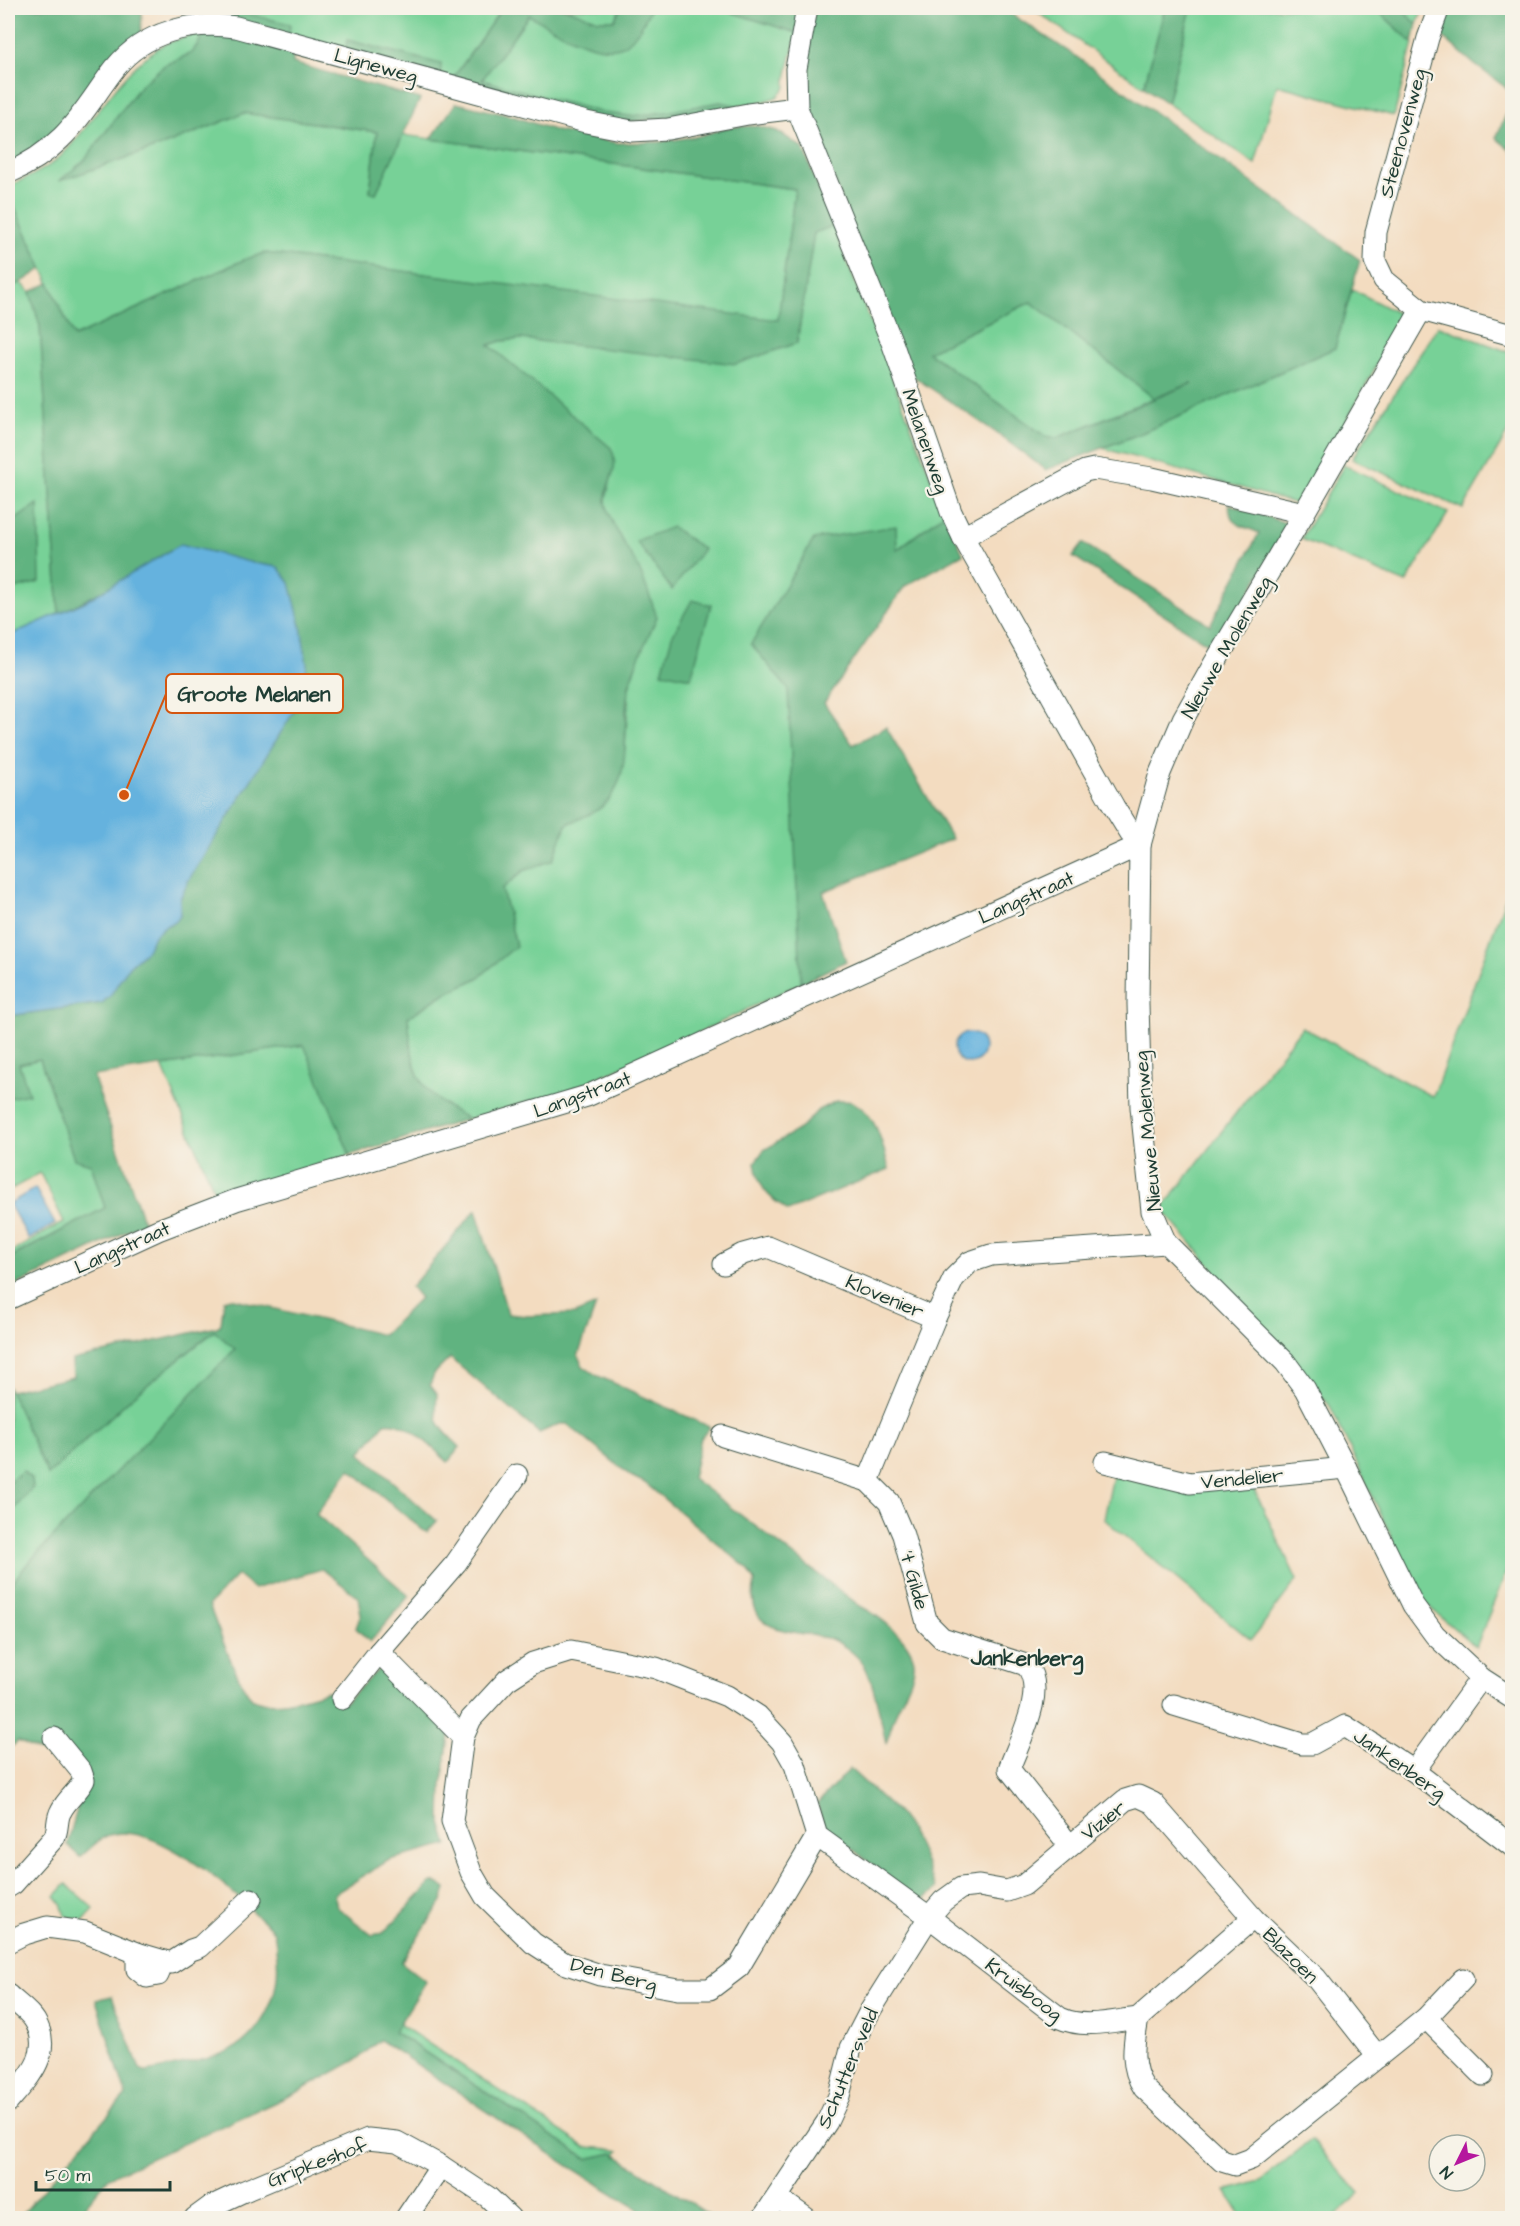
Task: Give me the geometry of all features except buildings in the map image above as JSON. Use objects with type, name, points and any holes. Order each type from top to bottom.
[{"type":"street","name":"Melanenweg","points":[[807,8],[796,69],[797,108],[893,345],[932,460],[963,537],[1114,807],[1140,845]]},
{"type":"street","name":"Steenovenweg","points":[[1421,310],[1384,280],[1375,261],[1376,232],[1428,38],[1439,8]]},
{"type":"street","name":"Ligneweg","points":[[8,173],[36,158],[61,139],[117,66],[138,47],[159,34],[195,25],[236,27],[586,122],[632,131],[668,129],[748,114],[797,108]]},
{"type":"street","points":[[1421,310],[1512,335]]},
{"type":"street","name":"Nieuwe Molenweg","points":[[1421,310],[1183,719],[1160,773],[1140,845],[1138,1004],[1141,1107],[1152,1211],[1166,1243],[1285,1362],[1305,1389],[1413,1605],[1435,1635],[1481,1678],[1512,1698]]},
{"type":"street","points":[[963,537],[1085,471],[1094,469],[1152,478],[1304,513]]},
{"type":"street","name":"Langstraat","points":[[8,1299],[158,1230],[236,1200],[587,1096],[1140,845]]},
{"type":"street","name":"Klovenier","points":[[724,1264],[743,1254],[768,1247],[935,1318],[954,1278],[970,1262],[991,1255],[1166,1243]]},
{"type":"street","points":[[868,1480],[935,1318]]},
{"type":"street","name":"'t Gilde","points":[[723,1436],[868,1480],[889,1502],[903,1535],[927,1623],[942,1638],[1026,1665],[1032,1672],[1034,1702],[1009,1768],[1070,1846]]},
{"type":"street","name":"Vendelier","points":[[1104,1462],[1190,1483],[1346,1468]]},
{"type":"street","points":[[342,1699],[379,1652],[456,1563],[517,1475]]},
{"type":"street","name":"Den Berg","points":[[571,1651],[656,1668],[727,1696],[758,1716],[782,1742],[795,1765],[817,1836],[739,1967],[710,1989],[678,1989],[600,1975],[564,1963],[533,1943],[485,1896],[471,1872],[452,1821],[463,1737],[471,1719],[507,1680],[533,1663],[571,1651]]},
{"type":"street","points":[[379,1652],[463,1737]]},
{"type":"street","points":[[1414,1771],[1481,1678]]},
{"type":"street","name":"Jankenberg","points":[[1174,1705],[1302,1744],[1312,1744],[1345,1726],[1414,1771],[1512,1846]]},
{"type":"street","points":[[8,1887],[54,1838],[58,1832],[60,1811],[79,1789],[84,1779],[81,1771],[54,1738]]},
{"type":"street","name":"Vizier","points":[[929,1917],[943,1901],[961,1888],[979,1886],[1007,1891],[1024,1885],[1125,1800],[1138,1796],[1153,1803],[1252,1917]]},
{"type":"street","points":[[817,1836],[929,1917]]},
{"type":"street","points":[[8,1942],[47,1927],[85,1932],[137,1953],[171,1963],[200,1947],[251,1899]]},
{"type":"street","name":"Kruisboog","points":[[929,1917],[1060,2018],[1073,2024],[1085,2024],[1138,2018]]},
{"type":"street","name":"Schuttersveld","points":[[763,2218],[827,2122],[839,2096],[851,2048],[870,2011],[929,1917]]},
{"type":"street","name":"Blazoen","points":[[1138,2018],[1252,1917],[1316,1978],[1378,2057]]},
{"type":"street","points":[[1138,2018],[1133,2052],[1138,2079],[1144,2088],[1222,2161],[1235,2165],[1251,2159],[1426,2018],[1463,1979]]},
{"type":"street","points":[[8,1995],[34,2019],[39,2031],[41,2046],[39,2060],[32,2074],[8,2102]]},
{"type":"street","points":[[1426,2018],[1484,2075]]},
{"type":"street","name":"Gripkeshof","points":[[195,2218],[210,2207],[242,2192],[368,2139],[397,2142],[441,2166],[488,2197],[510,2218]]},
{"type":"street","points":[[406,2218],[441,2166]]},
{"type":"street","points":[[778,2198],[806,2218]]},
{"type":"green space","points":[[8,8],[142,8],[141,35],[64,125],[8,166]]},
{"type":"green space","points":[[168,8],[502,8],[452,80],[237,22]]},
{"type":"green space","points":[[190,8],[223,8],[290,24],[289,36],[188,12]]},
{"type":"green space","points":[[502,8],[564,8],[598,20],[614,20],[621,8],[651,8],[630,41],[620,47],[610,48],[586,44],[529,15],[482,80],[604,113],[630,116],[720,102],[740,106],[656,119],[605,120],[452,80]]},
{"type":"green space","points":[[564,8],[621,8],[614,20],[598,20]]},
{"type":"green space","points":[[651,8],[718,8],[797,33],[786,87],[777,97],[765,101],[670,118],[631,122],[476,87],[529,15],[575,40],[646,17]]},
{"type":"green space","points":[[718,8],[800,8],[797,33]]},
{"type":"green space","points":[[814,8],[1002,8],[1074,55],[1360,260],[1335,348],[1144,432],[1046,470],[907,372],[802,95]],"holes":[[[1031,302],[1154,398],[1193,383],[1057,438],[1045,436],[928,352]]]},
{"type":"green space","points":[[1032,8],[1165,8],[1144,87]]},
{"type":"green space","points":[[1165,8],[1191,8],[1167,103],[1144,87]]},
{"type":"green space","points":[[1191,8],[1375,8],[1413,43],[1394,116],[1277,85],[1255,164],[1167,103]]},
{"type":"green space","points":[[1375,8],[1400,8],[1417,24],[1413,43]]},
{"type":"green space","points":[[1400,8],[1424,8],[1417,24]]},
{"type":"green space","points":[[1446,8],[1512,8],[1512,92],[1474,64],[1436,31]]},
{"type":"green space","points":[[206,31],[192,53],[165,65],[141,85],[84,161],[61,180],[164,145],[244,113],[377,132],[370,192],[376,193],[403,135],[795,189],[778,321],[265,253],[246,259],[74,337],[14,206],[8,207],[8,186],[44,169],[63,154],[126,76],[151,53],[170,42]]},
{"type":"green space","points":[[206,31],[293,47],[293,63],[420,99],[376,193],[370,192],[377,132],[244,113],[164,145],[59,181],[84,161],[141,85],[165,65],[192,53]]},
{"type":"green space","points":[[347,40],[441,64],[440,77],[345,51]]},
{"type":"green space","points":[[1512,101],[1512,151],[1496,138]]},
{"type":"green space","points":[[456,103],[512,116],[557,131],[617,143],[660,142],[699,136],[730,127],[758,126],[777,131],[803,148],[833,226],[814,233],[797,343],[736,364],[521,339],[489,345],[611,448],[615,463],[607,488],[608,510],[639,569],[657,617],[629,686],[623,765],[620,779],[613,793],[599,809],[566,825],[553,860],[523,871],[502,889],[516,946],[478,978],[442,995],[408,1017],[412,1053],[420,1079],[437,1099],[468,1119],[350,1155],[304,1045],[93,1076],[144,1223],[16,1285],[8,1268],[8,1259],[105,1208],[91,1164],[74,1159],[40,1059],[19,1064],[29,1094],[8,1098],[8,1016],[102,1003],[129,966],[147,950],[154,936],[164,927],[176,921],[180,915],[180,899],[188,881],[278,567],[170,550],[125,579],[59,614],[40,326],[30,292],[49,283],[74,337],[246,259],[265,253],[778,320],[795,189],[431,139]]},
{"type":"green space","points":[[14,205],[42,269],[19,284],[8,286],[8,207]]},
{"type":"green space","points":[[833,226],[945,513],[896,550],[802,681],[801,983],[690,1037],[567,1091],[468,1119],[437,1099],[420,1079],[412,1053],[408,1017],[442,995],[478,978],[502,889],[523,871],[553,860],[566,825],[602,807],[625,749],[629,688],[638,658],[606,501],[615,458],[488,345],[521,339],[797,343],[814,232]]},
{"type":"green space","points":[[21,282],[30,292],[40,326],[59,614],[8,636],[8,286]]},
{"type":"green space","points":[[1352,289],[1403,316],[1301,505],[1102,448],[1144,432],[1335,348]]},
{"type":"green space","points":[[1031,302],[1154,398],[1057,438],[1045,436],[928,352]]},
{"type":"green space","points":[[1438,326],[1512,353],[1512,425],[1463,509],[1352,459]]},
{"type":"green space","points":[[1344,465],[1448,513],[1406,583],[1301,539]]},
{"type":"green space","points":[[38,504],[40,582],[8,591],[8,525]]},
{"type":"green space","points":[[1229,504],[1289,524],[1217,650],[1073,556],[1083,543],[1210,625],[1259,533],[1234,521]]},
{"type":"green space","points":[[945,513],[963,554],[905,586],[824,703],[853,745],[886,727],[952,839],[823,892],[846,961],[801,983],[788,689],[751,644],[814,539],[896,526],[897,550]]},
{"type":"green space","points":[[672,527],[703,549],[672,590],[636,541]]},
{"type":"green space","points":[[692,600],[711,605],[691,678],[662,672],[672,636]]},
{"type":"green space","points":[[1512,880],[1512,1557],[1476,1647],[1421,1600],[1330,1406],[1162,1209],[1302,1027],[1433,1097]]},
{"type":"green space","points":[[305,1045],[350,1155],[216,1195],[162,1066]]},
{"type":"green space","points":[[40,1059],[74,1159],[91,1164],[105,1208],[13,1256],[11,1252],[64,1222],[40,1173],[8,1191],[8,1098],[17,1096],[19,1064]]},
{"type":"green space","points":[[836,1101],[852,1102],[869,1115],[882,1142],[889,1169],[788,1211],[774,1201],[761,1185],[755,1162],[764,1150],[801,1128],[818,1110]]},
{"type":"green space","points":[[476,1210],[508,1314],[527,1316],[575,1314],[596,1305],[578,1356],[583,1366],[596,1375],[710,1427],[701,1438],[692,1478],[900,1636],[911,1653],[914,1667],[886,1744],[868,1672],[852,1652],[832,1640],[785,1631],[763,1621],[756,1612],[753,1599],[755,1581],[748,1569],[645,1483],[631,1476],[567,1424],[559,1424],[539,1433],[450,1358],[434,1374],[430,1385],[437,1394],[437,1419],[460,1447],[448,1462],[419,1436],[402,1425],[393,1423],[385,1423],[360,1453],[437,1521],[427,1532],[424,1531],[350,1469],[316,1514],[409,1596],[370,1642],[356,1628],[361,1614],[358,1597],[322,1569],[254,1589],[237,1575],[209,1605],[236,1672],[249,1695],[255,1700],[282,1702],[328,1691],[344,1703],[384,1664],[451,1722],[442,1785],[441,1823],[448,1845],[389,1860],[334,1894],[337,1907],[372,1935],[383,1933],[432,1882],[446,1889],[442,1902],[401,1962],[426,1982],[394,2032],[587,2159],[613,2153],[714,2218],[643,2218],[645,2213],[569,2166],[380,2040],[358,2059],[298,2092],[109,2177],[75,2218],[18,2218],[126,2095],[96,2000],[112,1996],[140,2069],[147,2072],[210,2058],[242,2043],[252,2034],[267,2012],[275,1988],[277,1962],[274,1935],[269,1926],[225,1886],[187,1857],[146,1837],[126,1833],[105,1837],[80,1857],[67,1845],[87,1774],[18,1741],[8,1750],[8,1588],[28,1563],[235,1349],[214,1331],[131,1398],[48,1475],[10,1391],[73,1377],[72,1360],[217,1327],[221,1324],[224,1300],[231,1298],[383,1335],[420,1298],[411,1287]]},
{"type":"green space","points":[[215,1331],[236,1350],[28,1563],[8,1588],[8,1516],[33,1487],[23,1471],[8,1482],[8,1386],[48,1475],[131,1398]]},
{"type":"green space","points":[[23,1471],[32,1480],[33,1487],[8,1516],[8,1482]]},
{"type":"green space","points":[[1113,1476],[1184,1490],[1250,1481],[1297,1580],[1251,1640],[1104,1519]]},
{"type":"green space","points":[[850,1769],[902,1817],[917,1843],[936,1889],[919,1903],[823,1825],[817,1804]]},
{"type":"green space","points":[[66,1884],[94,1909],[83,1921],[65,1916],[61,1903],[55,1896]]},
{"type":"green space","points":[[399,2024],[585,2147],[619,2151],[616,2155],[613,2153],[587,2159],[394,2032]]},
{"type":"green space","points":[[1311,2140],[1360,2193],[1333,2218],[1243,2218],[1226,2191],[1261,2181]]},
{"type":"water","points":[[181,544],[253,563],[278,567],[290,583],[301,626],[307,665],[303,688],[295,710],[188,881],[180,899],[180,915],[176,921],[164,927],[154,936],[147,950],[129,966],[110,996],[102,1003],[8,1016],[8,636],[84,602]]},
{"type":"water","points":[[969,1033],[975,1034],[983,1042],[983,1054],[975,1062],[969,1063],[963,1062],[955,1054],[954,1048],[955,1042],[963,1034]]},
{"type":"water","points":[[35,1188],[55,1224],[29,1239],[9,1204]]},
{"type":"place","name":"Groote Melanen","points":[[124,795]]},
{"type":"district","name":"Jankenberg","points":[[1027,1658]]}]
